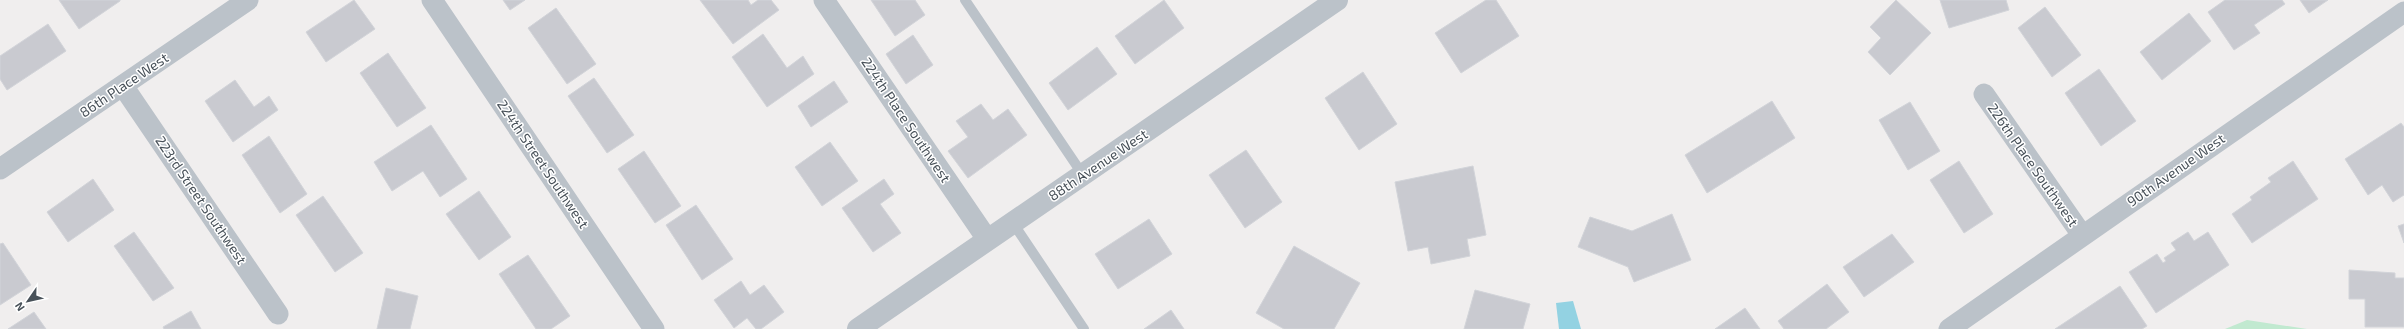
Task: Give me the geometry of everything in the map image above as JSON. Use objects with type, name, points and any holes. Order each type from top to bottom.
[{"type":"street","name":"86th Place West","points":[[0,169],[248,0]]},
{"type":"street","name":"224th Street Southwest","points":[[432,0],[654,329]]},
{"type":"street","name":"224th Place Southwest","points":[[824,0],[987,239]]},
{"type":"street","name":"88th Avenue West","points":[[858,329],[1337,0]]},
{"type":"street","name":"90th Avenue West","points":[[1949,329],[2404,12]]},
{"type":"street","name":"223rd Street Southwest","points":[[123,86],[278,314]]},
{"type":"street","name":"226th Place Southwest","points":[[1984,94],[2082,235]]},
{"type":"lane","points":[[965,0],[1083,175]]},
{"type":"lane","points":[[1013,223],[1084,329]]},
{"type":"green space","points":[[2247,320],[2307,329],[2225,329]]},
{"type":"water","points":[[1573,301],[1581,329],[1559,329],[1556,303]]},
{"type":"building","points":[[59,0],[120,0],[120,1],[79,29]]},
{"type":"building","points":[[354,0],[375,29],[326,62],[306,32]]},
{"type":"building","points":[[503,0],[525,0],[510,10]]},
{"type":"building","points":[[700,0],[748,0],[751,5],[758,0],[771,0],[779,10],[733,44]]},
{"type":"building","points":[[871,0],[915,0],[925,15],[895,36]]},
{"type":"building","points":[[1164,0],[1184,28],[1135,64],[1115,36]]},
{"type":"building","points":[[1486,0],[1496,0],[1519,36],[1461,73],[1435,33]]},
{"type":"building","points":[[1896,0],[1931,33],[1890,75],[1868,52],[1881,38],[1870,27]]},
{"type":"building","points":[[1940,0],[2006,0],[2009,10],[1949,28]]},
{"type":"building","points":[[2225,0],[2282,0],[2285,4],[2254,25],[2260,33],[2234,50],[2208,12]]},
{"type":"building","points":[[2300,0],[2328,0],[2309,13]]},
{"type":"building","points":[[2045,7],[2081,55],[2052,77],[2018,28]]},
{"type":"building","points":[[556,8],[596,64],[567,84],[528,28]]},
{"type":"building","points":[[2189,13],[2211,41],[2162,80],[2140,52]]},
{"type":"building","points":[[48,24],[66,51],[7,90],[0,79],[0,56]]},
{"type":"building","points":[[763,34],[787,68],[803,56],[814,74],[767,107],[732,57]]},
{"type":"building","points":[[913,35],[933,65],[906,84],[886,54]]},
{"type":"building","points":[[1097,47],[1117,74],[1068,110],[1049,83]]},
{"type":"building","points":[[388,53],[426,108],[397,127],[360,73]]},
{"type":"building","points":[[2099,69],[2136,121],[2101,146],[2065,93]]},
{"type":"building","points":[[1363,72],[1397,124],[1359,150],[1325,98]]},
{"type":"building","points":[[594,78],[634,135],[607,153],[568,96]]},
{"type":"building","points":[[235,80],[254,107],[269,96],[278,110],[233,142],[205,101]]},
{"type":"building","points":[[834,81],[848,102],[811,127],[798,106]]},
{"type":"building","points":[[1772,101],[1795,138],[1707,193],[1685,155]]},
{"type":"building","points":[[1910,102],[1940,151],[1908,170],[1879,120]]},
{"type":"building","points":[[981,104],[993,120],[1008,109],[1027,135],[968,178],[948,151],[968,137],[956,121]]},
{"type":"building","points":[[2401,123],[2404,127],[2404,195],[2393,202],[2382,185],[2368,195],[2345,159]]},
{"type":"building","points":[[431,125],[467,179],[440,197],[423,171],[392,191],[374,162]]},
{"type":"building","points":[[269,136],[307,194],[280,213],[242,155]]},
{"type":"building","points":[[830,142],[858,181],[822,206],[795,167]]},
{"type":"building","points":[[1246,150],[1282,202],[1245,228],[1209,175]]},
{"type":"building","points":[[644,151],[681,206],[655,223],[618,169]]},
{"type":"building","points":[[1959,161],[1993,214],[1964,233],[1930,180]]},
{"type":"building","points":[[2293,161],[2318,199],[2252,243],[2232,214],[2252,200],[2250,197],[2271,182],[2268,178]]},
{"type":"building","points":[[1473,166],[1486,235],[1467,239],[1470,256],[1431,264],[1428,247],[1408,251],[1395,182]]},
{"type":"building","points":[[93,179],[114,210],[68,242],[47,212]]},
{"type":"building","points":[[884,179],[894,194],[880,204],[901,233],[873,252],[842,208]]},
{"type":"building","points":[[479,191],[511,237],[479,260],[446,214]]},
{"type":"building","points":[[323,196],[363,253],[335,272],[296,215]]},
{"type":"building","points":[[696,205],[733,259],[702,280],[666,225]]},
{"type":"building","points":[[1672,214],[1691,260],[1634,282],[1628,267],[1578,247],[1590,217],[1632,231]]},
{"type":"building","points":[[1149,219],[1172,254],[1118,289],[1095,254]]},
{"type":"building","points":[[2404,224],[2404,243],[2398,226]]},
{"type":"building","points":[[134,232],[174,288],[153,301],[114,246]]},
{"type":"building","points":[[2188,232],[2194,241],[2208,232],[2229,265],[2156,313],[2129,272],[2157,254],[2163,263],[2166,261],[2164,258],[2176,250],[2171,243]]},
{"type":"building","points":[[1892,234],[1914,262],[1864,297],[1843,267]]},
{"type":"building","points":[[3,243],[31,285],[0,305],[0,244]]},
{"type":"building","points":[[1294,246],[1360,283],[1334,329],[1284,329],[1256,313]]},
{"type":"building","points":[[528,255],[570,316],[551,329],[536,329],[499,274]]},
{"type":"building","points":[[2349,270],[2395,273],[2395,278],[2404,278],[2404,327],[2365,327],[2365,299],[2349,299]]},
{"type":"building","points":[[741,281],[750,295],[764,285],[784,312],[761,329],[756,329],[747,318],[734,328],[714,300]]},
{"type":"building","points":[[1827,284],[1849,312],[1826,329],[1784,329],[1778,321]]},
{"type":"building","points":[[2120,286],[2147,326],[2142,329],[2055,329]]},
{"type":"building","points":[[386,288],[418,296],[410,329],[377,329]]},
{"type":"building","points":[[1475,290],[1530,304],[1523,329],[1464,329]]},
{"type":"building","points":[[1745,308],[1760,329],[1715,329]]},
{"type":"building","points":[[1171,310],[1184,329],[1144,329]]},
{"type":"building","points":[[191,311],[201,329],[164,329],[163,327]]},
{"type":"building","points":[[34,312],[46,329],[8,329]]}]
